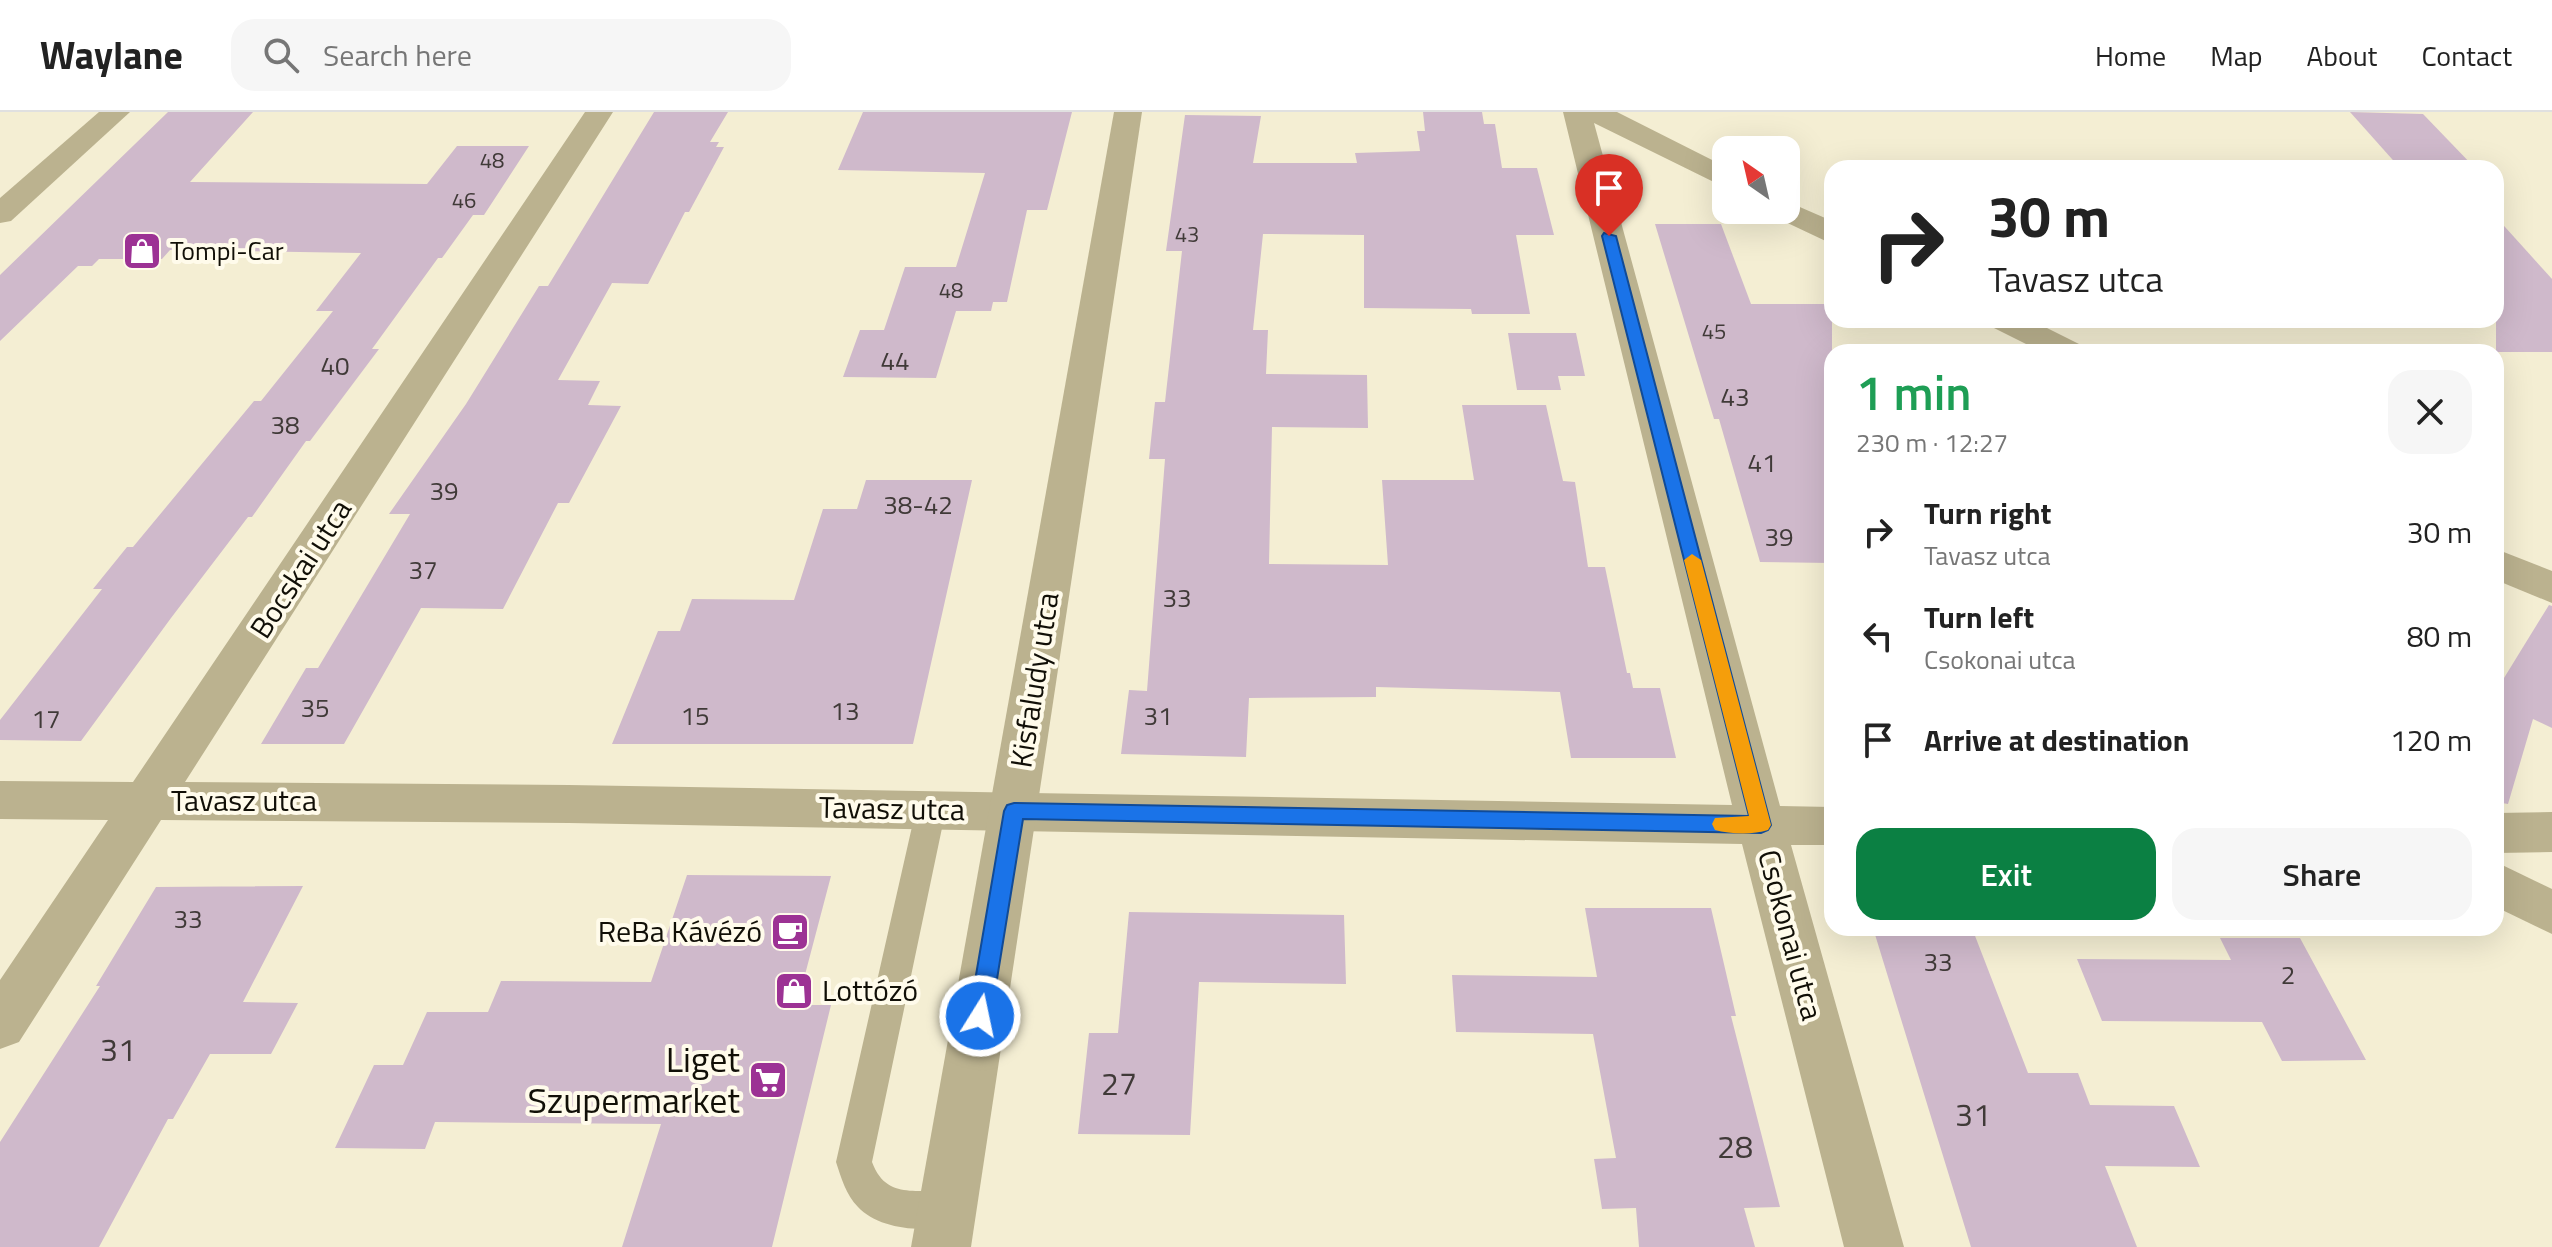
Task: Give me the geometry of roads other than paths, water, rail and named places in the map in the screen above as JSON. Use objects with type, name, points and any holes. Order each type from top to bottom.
[{"type":"street","points":[[0,214],[116,112]]},
{"type":"street","name":"Bocskai utca","points":[[0,1025],[150,801],[599,112]]},
{"type":"street","name":"Kisfaludy utca","points":[[944,1228],[1128,112]]},
{"type":"street","name":"Csokonai utca","points":[[1577,112],[1761,825],[1874,1247]]},
{"type":"street","points":[[1595,112],[1712,172]]},
{"type":"street","points":[[1800,217],[1824,230]]},
{"type":"street","points":[[2020,328],[2053,344]]},
{"type":"street","points":[[2504,567],[2552,588]]},
{"type":"street","name":"Tavasz utca","points":[[0,800],[931,809],[1824,826]]},
{"type":"street","points":[[2504,833],[2552,832]]},
{"type":"street","points":[[2504,887],[2552,913]]},
{"type":"lane","points":[[931,809],[854,1162],[861,1186],[876,1201],[944,1228]]},
{"type":"place","name":"Tompi-Car","points":[[142,251]]},
{"type":"place","name":"ReBa Kávézó","points":[[790,932]]},
{"type":"place","name":"Lottózó","points":[[794,991]]},
{"type":"place","name":"Liget Szupermarket","points":[[768,1080]]}]
